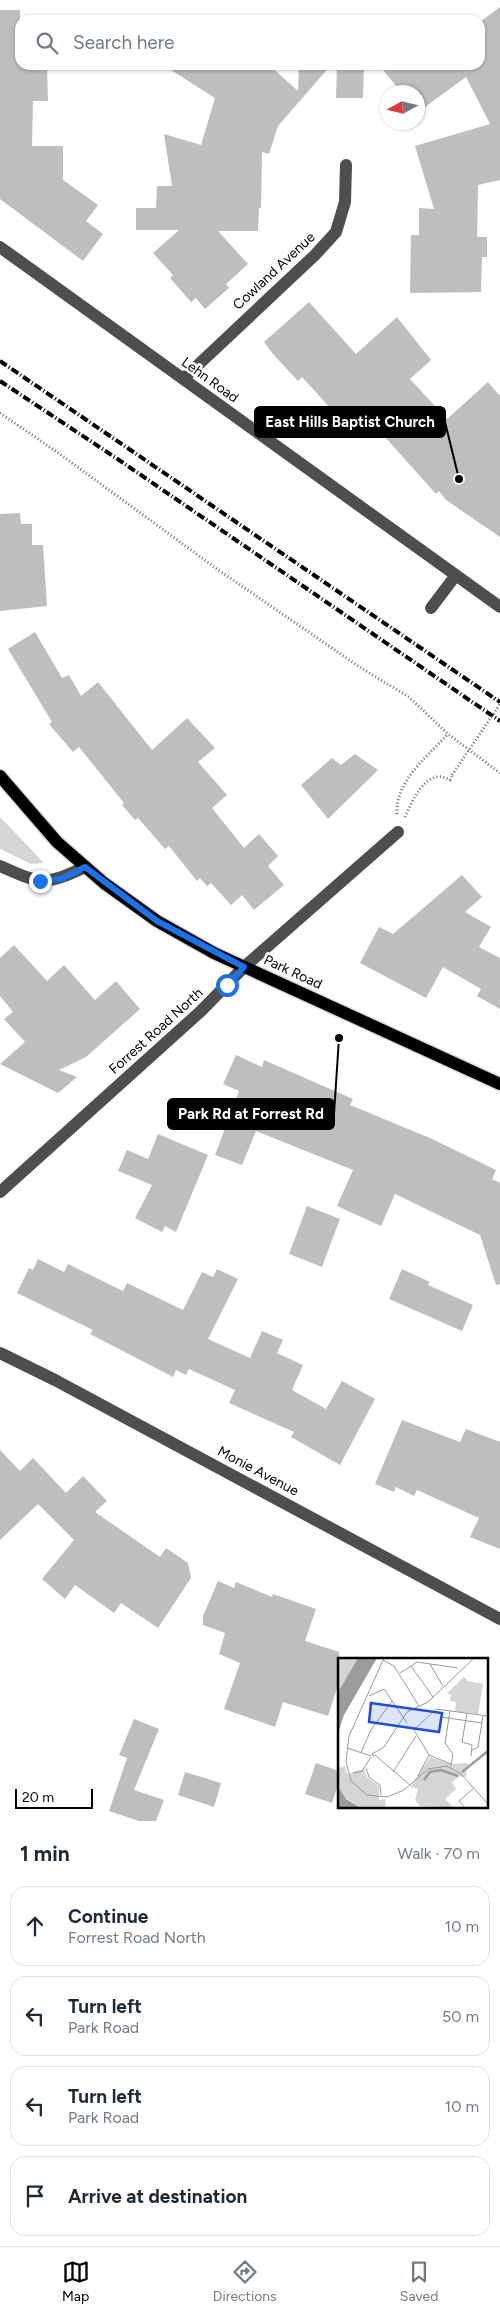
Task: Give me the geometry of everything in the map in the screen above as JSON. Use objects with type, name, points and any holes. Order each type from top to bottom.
[{"type":"main road","name":"Park Road","points":[[0,776],[36,820],[85,867],[157,921],[244,967],[500,1084]]},
{"type":"street","name":"Cowland Avenue","points":[[183,379],[316,255],[336,232],[345,202],[346,165]]},
{"type":"street","name":"Lehn Road","points":[[0,247],[500,607]]},
{"type":"street","points":[[431,608],[456,575]]},
{"type":"street","name":"Forrest Road North","points":[[0,1192],[201,1011],[244,967],[398,832]]},
{"type":"street","points":[[0,866],[29,878],[51,882],[85,867]]},
{"type":"street","name":"Monie Avenue","points":[[0,1353],[64,1385],[500,1619]]},
{"type":"path","points":[[0,413],[360,668],[409,697],[448,734],[500,773]]},
{"type":"path","points":[[398,832],[414,796],[428,781],[437,777],[450,780],[500,704]]},
{"type":"path","points":[[398,832],[397,810],[406,780],[448,734]]},
{"type":"shaded area","points":[[0,817],[44,863],[31,864],[0,849]]},
{"type":"building","points":[[500,7],[500,180],[478,185],[477,237],[487,237],[487,257],[482,257],[481,292],[410,293],[411,235],[419,235],[419,208],[434,209],[415,146],[490,124],[466,77],[425,107],[425,85],[395,85],[383,70],[485,70],[485,18]]},
{"type":"building","points":[[0,10],[20,10],[20,15],[15,15],[15,70],[47,70],[48,101],[33,101],[32,146],[63,146],[63,180],[98,205],[86,221],[103,234],[83,261],[0,199]]},
{"type":"building","points":[[171,70],[275,70],[298,91],[299,70],[327,70],[278,126],[269,154],[262,152],[261,208],[259,208],[258,231],[218,231],[248,264],[226,284],[229,288],[205,309],[196,298],[191,302],[170,278],[173,275],[153,253],[179,230],[136,230],[136,208],[156,208],[157,186],[172,186],[164,134],[201,145],[215,98]]},
{"type":"building","points":[[337,70],[364,70],[363,98],[336,98]]},
{"type":"building","points":[[309,302],[356,354],[397,317],[431,360],[410,379],[447,419],[488,382],[500,396],[500,537],[446,500],[439,491],[436,494],[367,417],[353,429],[345,420],[343,422],[302,377],[298,381],[273,354],[264,342]]},
{"type":"building","points":[[20,513],[21,524],[32,524],[32,545],[43,545],[47,606],[0,611],[0,514]]},
{"type":"building","points":[[35,632],[62,678],[69,675],[81,696],[98,682],[152,750],[187,718],[215,748],[198,762],[227,795],[212,808],[244,848],[259,834],[278,856],[268,866],[284,885],[254,910],[242,895],[231,905],[211,883],[207,886],[200,878],[197,881],[169,846],[165,849],[138,818],[135,820],[122,805],[124,803],[79,747],[73,752],[49,724],[52,722],[8,649]]},
{"type":"building","points":[[355,754],[378,770],[328,819],[301,785],[332,758],[341,765]]},
{"type":"building","points":[[462,875],[482,897],[465,912],[491,927],[479,947],[500,958],[500,1009],[477,996],[481,989],[443,967],[426,998],[360,963],[379,927],[393,934]]},
{"type":"building","points":[[14,945],[47,981],[64,965],[95,1000],[116,981],[140,1009],[86,1057],[59,1070],[77,1077],[58,1093],[0,1064],[25,1042],[4,1019],[13,1012],[0,996],[0,958]]},
{"type":"building","points":[[236,1055],[262,1067],[264,1060],[353,1099],[350,1105],[430,1138],[496,1170],[492,1179],[500,1183],[500,1284],[496,1285],[480,1235],[395,1194],[381,1226],[337,1206],[353,1170],[256,1131],[242,1165],[215,1155],[239,1091],[223,1084]]},
{"type":"building","points":[[158,1134],[208,1155],[176,1232],[165,1226],[162,1232],[135,1218],[152,1185],[118,1171],[127,1150],[148,1159]]},
{"type":"building","points":[[307,1206],[340,1219],[322,1267],[289,1254]]},
{"type":"building","points":[[38,1259],[64,1272],[68,1264],[123,1291],[127,1283],[183,1310],[202,1272],[213,1277],[217,1269],[238,1279],[208,1339],[250,1358],[262,1331],[283,1340],[277,1353],[303,1365],[292,1390],[326,1409],[342,1381],[375,1399],[340,1465],[291,1437],[294,1432],[229,1403],[235,1390],[189,1369],[186,1375],[176,1370],[173,1377],[90,1334],[93,1330],[17,1293],[29,1268],[33,1270]]},
{"type":"building","points":[[402,1269],[430,1282],[428,1285],[473,1305],[462,1331],[389,1299]]},
{"type":"building","points":[[402,1420],[460,1442],[466,1429],[500,1442],[500,1549],[470,1537],[479,1518],[417,1490],[414,1496],[396,1487],[394,1492],[375,1484]]},
{"type":"building","points":[[0,1450],[20,1471],[33,1458],[66,1493],[83,1476],[107,1501],[95,1512],[160,1557],[166,1548],[188,1563],[191,1578],[158,1628],[121,1603],[114,1613],[75,1585],[65,1599],[42,1579],[74,1540],[38,1504],[0,1540]]},
{"type":"building","points":[[218,1581],[234,1588],[236,1582],[272,1597],[273,1594],[316,1609],[305,1641],[339,1652],[338,1685],[328,1716],[283,1702],[275,1727],[224,1709],[240,1663],[219,1654],[225,1633],[203,1625],[203,1616]]},
{"type":"building","points":[[134,1719],[159,1729],[134,1790],[164,1800],[156,1821],[139,1821],[109,1811],[127,1758],[119,1755]]},
{"type":"building","points":[[316,1763],[338,1771],[338,1785],[332,1803],[305,1794]]},
{"type":"building","points":[[185,1772],[221,1783],[214,1807],[178,1795]]},
{"type":"railway","points":[[0,361],[500,702]]},
{"type":"railway","points":[[0,381],[119,460],[500,721]]},
{"type":"place","name":"East Hills Baptist Church","points":[[459,479]]},
{"type":"place","name":"Park Rd at Forrest Rd","points":[[339,1038]]},
{"type":"route","points":[[40,881],[51,882],[61,879],[85,867],[157,921],[185,938],[244,967],[227,985]]}]
